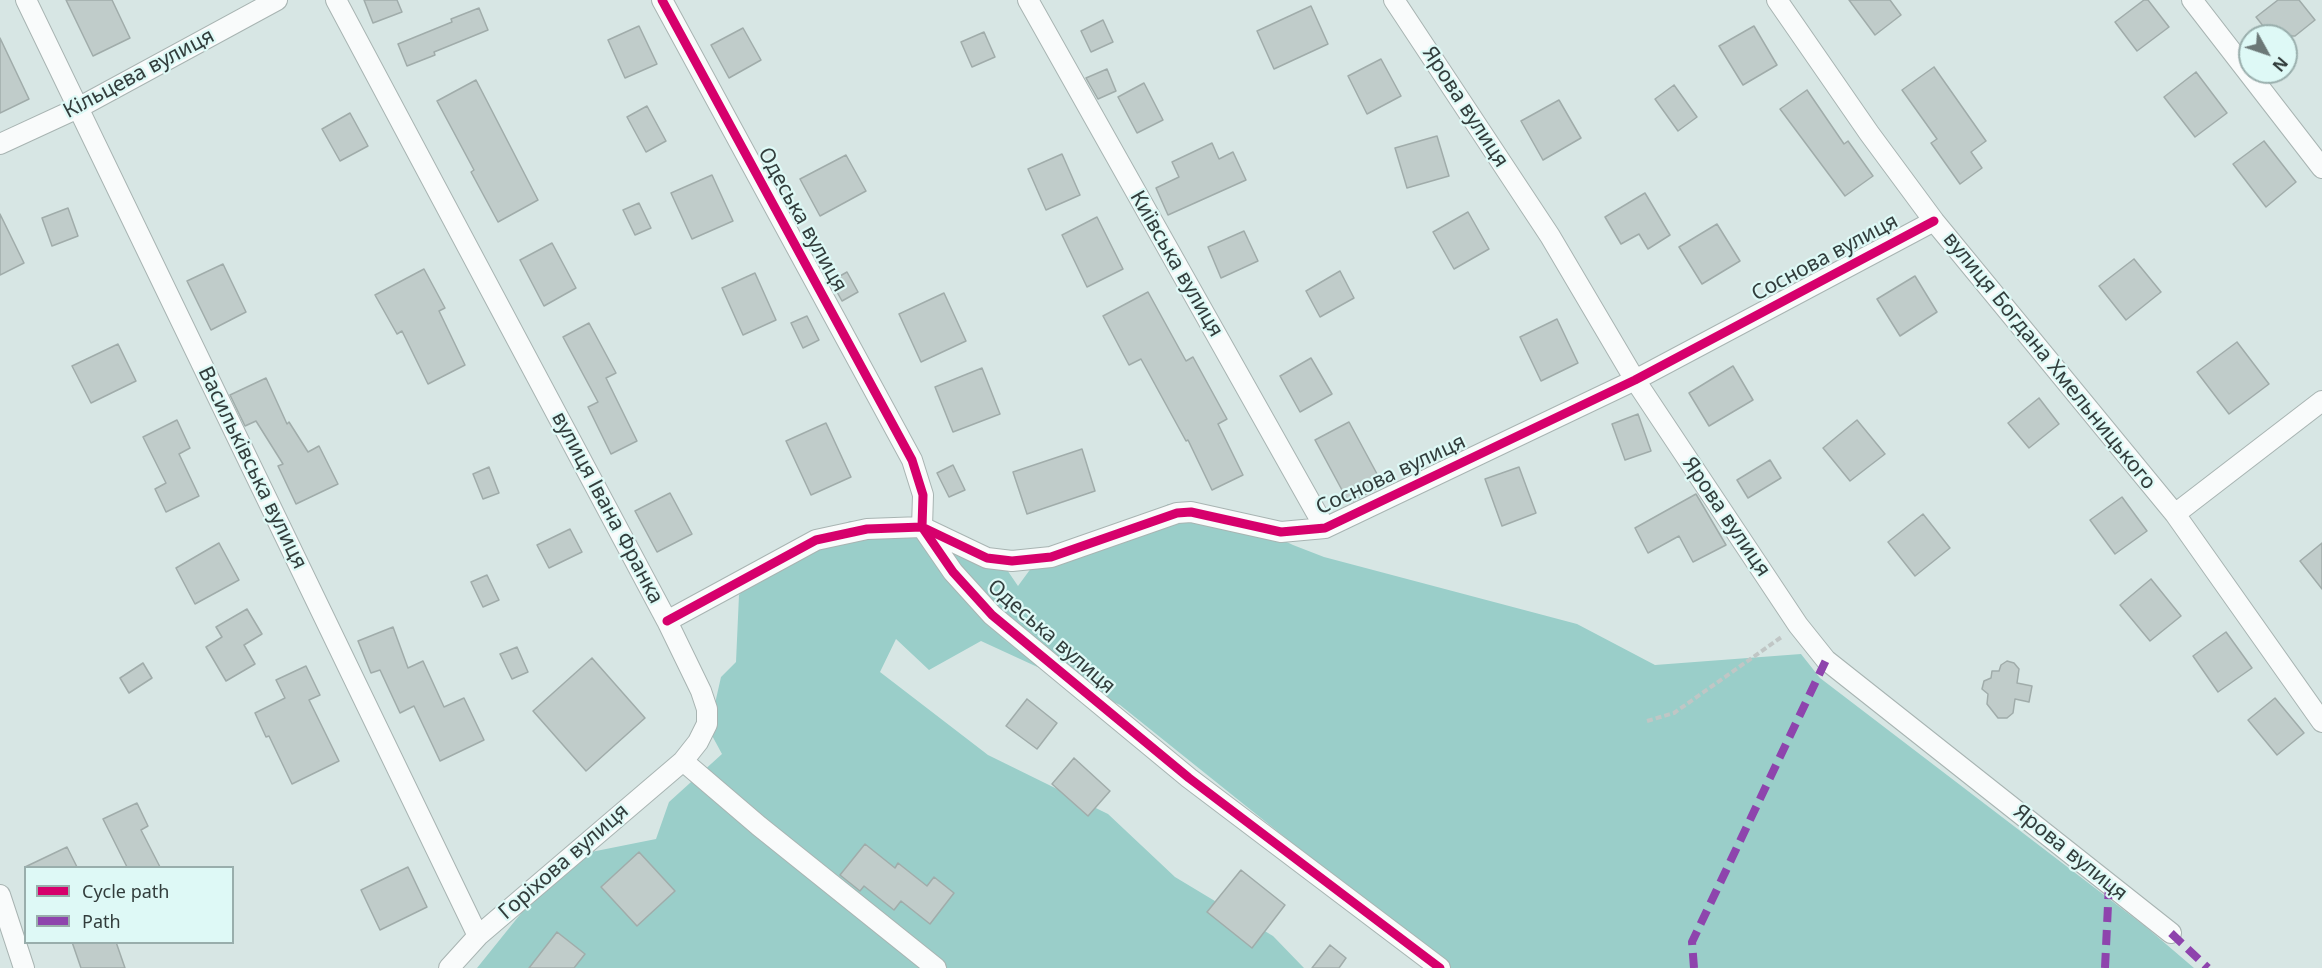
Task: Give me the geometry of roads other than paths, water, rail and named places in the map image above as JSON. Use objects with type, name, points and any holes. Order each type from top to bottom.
[{"type":"street","name":"Васильківська вулиця","points":[[26,0],[478,936]]},
{"type":"street","name":"Кільцева вулиця","points":[[0,144],[78,108],[277,0]]},
{"type":"street","name":"вулиця Івана Франка","points":[[336,0],[667,621],[701,691],[707,708],[707,724],[698,742],[683,761]]},
{"type":"street","name":"Одеська вулиця","points":[[662,0],[912,460],[922,495],[922,527],[953,572],[992,615],[1189,778],[1440,968]]},
{"type":"street","name":"Київська вулиця","points":[[1028,0],[1325,528]]},
{"type":"street","name":"Ярова вулиця","points":[[1394,0],[1550,236],[1635,380],[1798,625],[1827,660],[2171,933]]},
{"type":"street","name":"вулиця Богдана Хмельницького","points":[[1777,0],[1862,123],[1934,221],[2175,514],[2322,722]]},
{"type":"street","points":[[2192,0],[2322,168]]},
{"type":"street","name":"Соснова вулиця","points":[[667,621],[816,540],[867,529],[922,527],[987,558],[1012,561],[1051,557],[1176,513],[1191,512],[1281,532],[1325,528],[1635,380],[1934,221]]},
{"type":"street","points":[[2175,514],[2322,401]]},
{"type":"street","points":[[683,761],[759,826],[936,968]]},
{"type":"street","name":"Горіхова вулиця","points":[[449,968],[478,936],[683,761]]},
{"type":"street","points":[[0,895],[24,968]]}]
